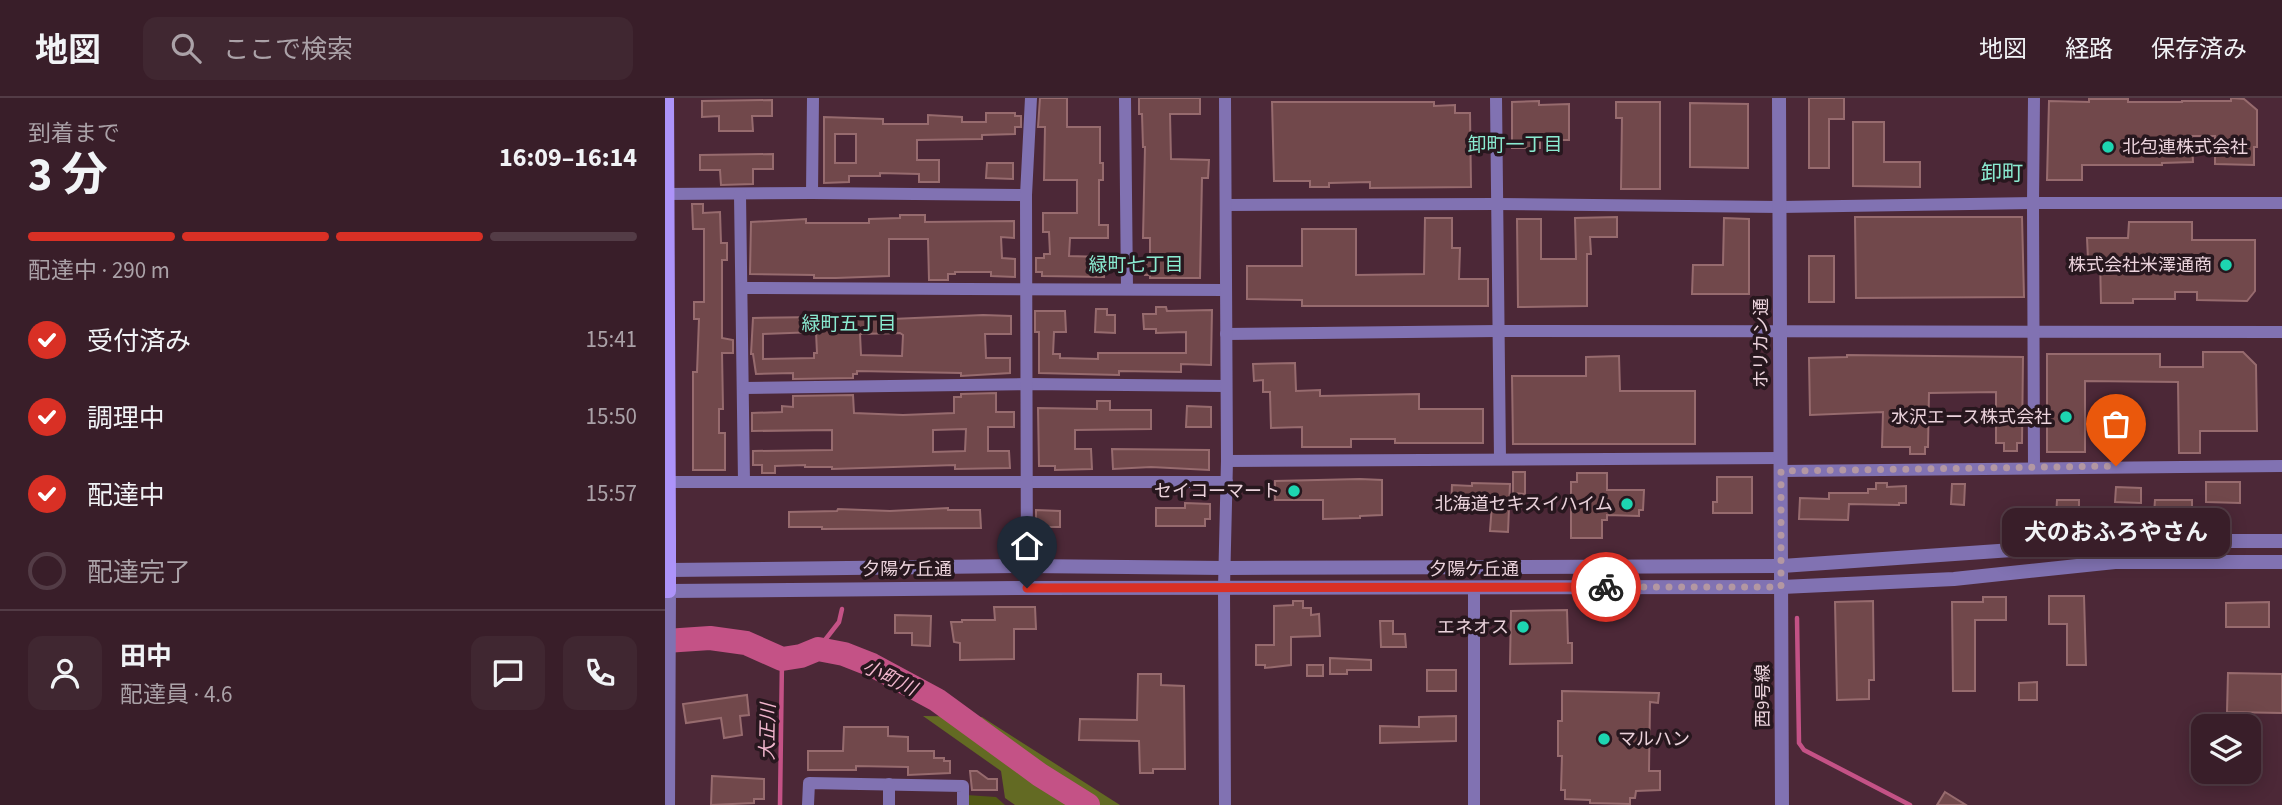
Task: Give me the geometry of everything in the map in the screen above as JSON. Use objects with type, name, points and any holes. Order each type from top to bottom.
[{"type":"main road","points":[[667,98],[667,591]]},
{"type":"street","points":[[812,193],[813,98]]},
{"type":"street","points":[[1027,588],[1026,195],[1031,98]]},
{"type":"street","points":[[1125,98],[1127,289]]},
{"type":"street","points":[[1225,98],[1225,805]]},
{"type":"street","points":[[1496,98],[1500,459]]},
{"type":"street","name":"ホリカン通","points":[[1779,98],[1781,587]]},
{"type":"street","points":[[2033,467],[2034,98]]},
{"type":"street","points":[[666,194],[1026,195]]},
{"type":"street","points":[[740,195],[744,482]]},
{"type":"street","points":[[1226,205],[1780,207],[2282,203]]},
{"type":"street","points":[[742,288],[1226,290]]},
{"type":"street","points":[[1226,334],[1497,331],[2282,332]]},
{"type":"street","points":[[744,388],[1027,384],[1226,386]]},
{"type":"street","points":[[1227,461],[1500,459],[1781,465],[2282,466]]},
{"type":"street","points":[[667,482],[1227,482]]},
{"type":"street","name":"夕陽ケ丘通","points":[[667,570],[1027,566],[1781,566],[2140,541],[2282,541]]},
{"type":"street","name":"夕陽ケ丘通","points":[[667,591],[1781,587],[1954,579],[2115,562],[2282,562]]},
{"type":"street","name":"西9号線","points":[[1781,587],[1782,805]]},
{"type":"street","points":[[1473,588],[1474,805]]},
{"type":"street","points":[[667,591],[668,805]]},
{"type":"street","points":[[808,805],[809,783],[963,786],[963,805]]},
{"type":"street","points":[[889,784],[889,805]]},
{"type":"green space","points":[[923,716],[982,717],[1120,805],[1015,805],[1005,798],[1001,771]]},
{"type":"green space","points":[[966,795],[996,797],[1005,805],[966,805]]},
{"type":"building","points":[[1040,98],[1067,98],[1067,127],[1100,127],[1103,180],[1099,180],[1099,225],[1108,225],[1108,238],[1070,238],[1069,256],[1104,257],[1104,277],[1042,276],[1042,272],[1036,272],[1036,258],[1044,258],[1044,254],[1050,254],[1049,232],[1043,232],[1043,213],[1077,213],[1077,180],[1044,180],[1045,127],[1038,127]]},
{"type":"building","points":[[1139,98],[1200,98],[1200,114],[1170,114],[1171,159],[1209,160],[1208,178],[1202,178],[1200,278],[1150,278],[1150,275],[1145,275],[1146,258],[1150,258],[1150,238],[1143,238],[1145,147]]},
{"type":"building","points":[[1809,98],[1844,98],[1844,119],[1829,119],[1829,168],[1809,168]]},
{"type":"building","points":[[2231,98],[2244,99],[2257,110],[2254,165],[2215,164],[2215,136],[2192,136],[2193,162],[2162,165],[2082,165],[2082,180],[2047,180],[2049,101],[2128,99],[2128,102],[2182,102],[2231,101]]},
{"type":"building","points":[[772,100],[772,116],[752,116],[753,131],[719,131],[719,116],[702,117],[702,101]]},
{"type":"building","points":[[1539,101],[1539,105],[1569,104],[1569,140],[1540,140],[1540,148],[1512,148],[1512,102]]},
{"type":"building","points":[[1272,102],[1434,102],[1434,106],[1455,105],[1455,113],[1470,113],[1471,187],[1370,188],[1370,182],[1329,183],[1329,187],[1310,187],[1310,181],[1274,181]]},
{"type":"building","points":[[1616,102],[1660,102],[1660,189],[1621,189],[1622,118],[1616,118]]},
{"type":"building","points":[[1690,103],[1748,104],[1748,168],[1690,167]]},
{"type":"building","points":[[986,113],[1015,113],[1015,116],[1021,116],[1021,127],[1015,127],[1015,134],[982,135],[982,139],[917,140],[917,160],[939,160],[939,182],[919,182],[919,174],[880,173],[880,176],[849,176],[849,182],[824,183],[824,117],[883,119],[883,124],[928,124],[928,115],[962,117],[962,122],[986,122]],"holes":[[[835,134],[856,134],[856,163],[835,163]]]},
{"type":"building","points":[[1853,122],[1884,122],[1884,162],[1920,162],[1920,187],[1853,186]]},
{"type":"building","points":[[773,154],[773,169],[753,169],[753,184],[721,185],[720,170],[700,170],[700,155]]},
{"type":"building","points":[[987,163],[1013,163],[1013,179],[986,178]]},
{"type":"building","points":[[692,204],[703,204],[703,213],[720,212],[721,243],[727,243],[727,260],[722,260],[722,338],[733,340],[733,353],[722,353],[723,409],[719,409],[719,433],[725,433],[725,470],[693,470],[693,372],[697,372],[699,319],[694,319],[694,302],[704,302],[704,229],[693,229]]},
{"type":"building","points":[[900,215],[925,215],[925,222],[1014,221],[1014,238],[1001,237],[1002,258],[1015,259],[1015,277],[991,276],[991,272],[955,272],[948,274],[948,280],[929,280],[928,239],[889,239],[889,276],[814,278],[814,275],[750,274],[751,222],[806,219],[806,223],[869,223],[869,219],[900,218]]},
{"type":"building","points":[[1617,217],[1617,237],[1590,237],[1591,254],[1587,254],[1587,306],[1518,307],[1517,219],[1541,219],[1541,259],[1576,259],[1575,218]]},
{"type":"building","points":[[1855,217],[2022,217],[2024,297],[1856,298]]},
{"type":"building","points":[[1425,218],[1452,218],[1452,248],[1460,248],[1459,279],[1488,279],[1488,306],[1302,306],[1302,300],[1247,299],[1247,266],[1302,266],[1302,229],[1356,229],[1356,275],[1424,274]]},
{"type":"building","points":[[1724,218],[1749,219],[1749,294],[1692,294],[1693,265],[1723,265]]},
{"type":"building","points":[[2129,222],[2192,222],[2192,240],[2255,240],[2255,291],[2247,301],[2197,300],[2197,292],[2175,292],[2175,299],[2133,299],[2133,303],[2101,303],[2100,259],[2088,259],[2087,238],[2128,238]]},
{"type":"building","points":[[1809,256],[1834,256],[1834,302],[1809,302]]},
{"type":"building","points":[[1156,307],[1166,307],[1167,311],[1212,310],[1211,365],[1181,364],[1181,372],[1119,371],[1119,375],[1039,373],[1039,332],[1035,332],[1035,311],[1065,311],[1066,332],[1054,332],[1053,354],[1060,354],[1060,358],[1098,359],[1098,353],[1186,353],[1186,332],[1156,333],[1156,329],[1144,329],[1143,314],[1156,314]]},
{"type":"building","points":[[1096,309],[1107,309],[1107,315],[1115,315],[1115,333],[1095,332]]},
{"type":"building","points":[[892,316],[892,319],[1011,316],[1011,334],[985,334],[986,358],[1010,358],[1010,373],[961,376],[961,373],[857,371],[853,378],[793,379],[793,373],[756,374],[751,354],[753,318]],"holes":[[[816,332],[817,353],[814,353],[814,358],[763,359],[763,334]],[[860,334],[903,335],[902,356],[861,355]]]},
{"type":"building","points":[[2203,352],[2243,352],[2256,365],[2257,431],[2200,431],[2200,453],[2179,453],[2178,382],[2085,381],[2085,452],[2047,452],[2047,354],[2160,354],[2160,367],[2203,367]]},
{"type":"building","points":[[1847,355],[2023,357],[2022,443],[2017,443],[2017,451],[2004,451],[2004,443],[1996,443],[1996,392],[1929,393],[1928,447],[1925,447],[1925,454],[1910,454],[1910,447],[1882,447],[1883,412],[1810,415],[1809,358]]},
{"type":"building","points":[[1619,356],[1620,391],[1695,391],[1695,444],[1513,444],[1512,376],[1586,376],[1586,357]]},
{"type":"building","points":[[1295,363],[1296,391],[1320,390],[1320,396],[1419,394],[1419,409],[1483,409],[1483,443],[1395,443],[1395,439],[1351,439],[1351,447],[1302,447],[1302,427],[1271,428],[1270,392],[1263,392],[1263,380],[1254,381],[1253,364]]},
{"type":"building","points":[[996,393],[996,412],[1014,412],[1014,427],[988,427],[988,451],[1009,451],[1010,468],[955,469],[955,465],[832,469],[805,465],[775,466],[775,473],[762,473],[762,465],[753,465],[753,451],[832,450],[832,430],[752,431],[752,413],[782,412],[782,406],[793,407],[793,396],[853,395],[854,413],[903,415],[954,413],[954,397],[961,397],[961,394]],"holes":[[[966,429],[965,451],[933,452],[933,430]]]},
{"type":"building","points":[[1097,401],[1110,401],[1110,410],[1151,410],[1151,429],[1075,430],[1075,449],[1091,449],[1092,469],[1055,470],[1055,466],[1039,466],[1038,408],[1097,409]]},
{"type":"building","points":[[1187,406],[1211,407],[1211,427],[1186,427]]},
{"type":"building","points":[[1112,449],[1209,450],[1209,470],[1151,467],[1113,469]]},
{"type":"building","points":[[1513,472],[1525,472],[1525,494],[1513,493]]},
{"type":"building","points":[[1577,473],[1607,473],[1607,490],[1644,490],[1643,510],[1639,510],[1639,516],[1607,515],[1607,520],[1602,520],[1602,538],[1571,538],[1571,482],[1577,482]]},
{"type":"building","points":[[1717,477],[1752,477],[1752,513],[1713,513],[1713,502],[1717,502]]},
{"type":"building","points":[[1382,480],[1382,515],[1323,519],[1323,500],[1275,500],[1275,481]]},
{"type":"building","points":[[2206,482],[2240,482],[2240,503],[2206,502]]},
{"type":"building","points":[[1472,483],[1510,484],[1508,532],[1490,531],[1492,504],[1471,503],[1471,510],[1451,509],[1452,485],[1472,486]]},
{"type":"building","points":[[1876,483],[1887,483],[1887,487],[1906,486],[1906,503],[1849,504],[1848,520],[1799,519],[1800,498],[1829,499],[1829,493],[1868,493],[1868,489],[1876,489]]},
{"type":"building","points":[[1952,484],[1965,484],[1964,505],[1951,504]]},
{"type":"building","points":[[2116,487],[2141,488],[2141,503],[2115,502]]},
{"type":"building","points":[[2057,500],[2079,500],[2079,517],[2056,517]]},
{"type":"building","points":[[2155,500],[2192,500],[2192,514],[2154,514]]},
{"type":"building","points":[[1185,503],[1210,504],[1210,519],[1205,519],[1205,526],[1156,526],[1156,508],[1185,508]]},
{"type":"building","points":[[948,508],[980,510],[981,528],[789,527],[789,512]]},
{"type":"building","points":[[1036,510],[1060,511],[1060,527],[1036,527]]},
{"type":"building","points":[[2049,596],[2084,596],[2086,665],[2067,665],[2067,624],[2049,624]]},
{"type":"building","points":[[1983,597],[2006,597],[2006,620],[1975,620],[1975,691],[1953,691],[1952,602],[1983,602]]},
{"type":"building","points":[[1293,601],[1303,601],[1303,608],[1311,608],[1311,615],[1319,614],[1320,636],[1291,637],[1291,665],[1265,668],[1265,665],[1256,665],[1256,645],[1274,645],[1274,606],[1293,605]]},
{"type":"building","points":[[1873,601],[1874,680],[1869,680],[1869,699],[1837,700],[1835,602]]},
{"type":"building","points":[[2269,602],[2269,627],[2226,627],[2226,603]]},
{"type":"building","points":[[994,607],[1035,607],[1036,629],[1014,629],[1014,659],[960,660],[960,643],[954,642],[951,622],[995,620]]},
{"type":"building","points":[[1567,610],[1568,643],[1572,643],[1572,663],[1510,664],[1511,611]]},
{"type":"building","points":[[895,615],[931,616],[930,646],[912,645],[912,633],[895,633]]},
{"type":"building","points":[[1380,621],[1393,621],[1393,634],[1405,634],[1406,647],[1381,647]]},
{"type":"building","points":[[1330,658],[1371,660],[1371,670],[1347,670],[1347,674],[1330,674]]},
{"type":"building","points":[[1307,665],[1323,665],[1323,676],[1307,676]]},
{"type":"building","points":[[1427,670],[1456,670],[1456,691],[1427,691]]},
{"type":"building","points":[[2228,673],[2282,674],[2282,713],[2227,712]]},
{"type":"building","points":[[1138,674],[1161,674],[1161,685],[1184,686],[1185,769],[1153,769],[1153,773],[1140,773],[1139,741],[1079,740],[1080,719],[1137,720]]},
{"type":"building","points":[[2037,682],[2037,700],[2019,700],[2019,683]]},
{"type":"building","name":"マルハン","points":[[1562,691],[1659,693],[1658,703],[1650,702],[1649,771],[1660,771],[1660,790],[1636,791],[1635,798],[1630,798],[1630,804],[1565,799],[1565,790],[1561,790],[1562,756],[1558,756],[1558,721],[1562,721]]},
{"type":"building","points":[[747,695],[749,715],[740,716],[742,735],[724,738],[721,718],[686,723],[683,704]]},
{"type":"building","points":[[1456,716],[1456,741],[1380,743],[1380,726],[1419,727],[1419,717]]},
{"type":"building","points":[[844,727],[888,727],[888,736],[908,737],[908,751],[934,751],[934,758],[950,761],[950,773],[908,775],[908,767],[856,766],[856,770],[808,770],[808,751],[843,751]]},
{"type":"building","points":[[970,771],[977,771],[988,779],[997,779],[997,790],[972,790]]},
{"type":"building","points":[[712,776],[764,779],[764,799],[754,799],[754,803],[711,805]]},
{"type":"building","points":[[1945,792],[1966,805],[1937,805]]},
{"type":"waterway","points":[[818,649],[839,622],[842,609]]},
{"type":"waterway","points":[[1797,618],[1799,743],[1804,750],[1910,805]]},
{"type":"waterway","name":"小町川","points":[[665,641],[710,638],[746,643],[782,659],[801,656],[818,649],[844,654],[872,665],[937,700],[1040,775],[1088,805]]},
{"type":"waterway","name":"大正川","points":[[780,805],[782,659]]},
{"type":"way so far","points":[[1606,587],[1781,587],[1781,471],[2116,466]]},
{"type":"place","name":"北包連株式会社","points":[[2108,147]]},
{"type":"place","name":"株式会社米澤通商","points":[[2226,265]]},
{"type":"place","name":"水沢エース株式会社","points":[[2066,417]]},
{"type":"place","name":"犬のおふろやさん","points":[[2116,466]]},
{"type":"place","name":"セイコーマート","points":[[1294,491]]},
{"type":"place","name":"北海道セキスイハイム","points":[[1627,504]]},
{"type":"place","name":"エネオス","points":[[1523,627]]},
{"type":"place","name":"マルハン","points":[[1604,739]]},
{"type":"district","name":"卸町一丁目","points":[[1515,144]]},
{"type":"district","name":"卸町","points":[[2002,173]]},
{"type":"district","name":"緑町七丁目","points":[[1136,264]]},
{"type":"district","name":"緑町五丁目","points":[[849,323]]},
{"type":"route","points":[[1027,588],[1606,587]]}]
